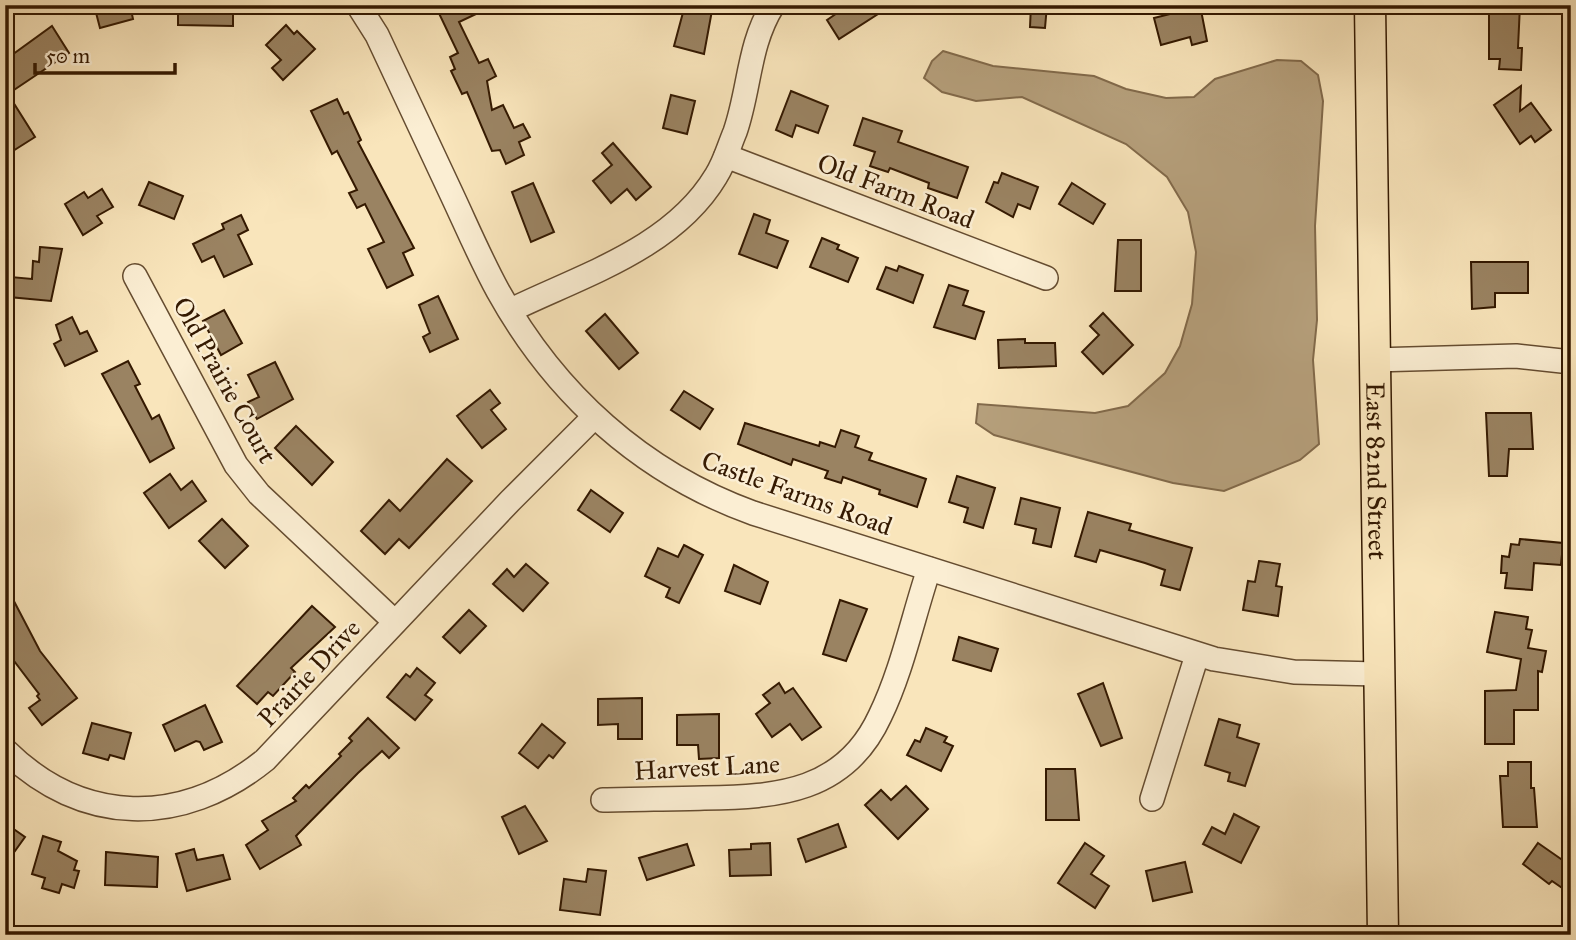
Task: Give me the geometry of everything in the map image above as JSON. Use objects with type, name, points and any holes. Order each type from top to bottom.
[{"type":"main road","name":"East 82nd Street","points":[[1370,5],[1382,935]]},
{"type":"street","name":"Castle Farms Road","points":[[358,5],[377,35],[498,292],[551,370],[594,416],[648,461],[711,496],[1197,654],[1275,670],[1378,674]]},
{"type":"street","points":[[511,310],[665,232],[705,193],[726,156],[735,131],[753,47],[773,5]]},
{"type":"street","name":"Old Farm Road","points":[[726,156],[1046,278]]},
{"type":"street","name":"Old Prairie Court","points":[[135,276],[236,465],[259,494],[395,622]]},
{"type":"street","points":[[1374,360],[1516,356],[1571,362]]},
{"type":"street","name":"Prairie Drive","points":[[5,750],[39,780],[96,804],[148,809],[198,800],[222,790],[265,760],[594,416]]},
{"type":"street","name":"Harvest Lane","points":[[603,800],[763,797],[797,790],[829,775],[856,752],[881,716],[929,569]]},
{"type":"street","points":[[1152,799],[1197,654]]},
{"type":"shaded area","points":[[943,51],[993,66],[1094,76],[1126,89],[1166,98],[1194,97],[1215,79],[1277,60],[1301,61],[1318,75],[1323,101],[1315,226],[1317,320],[1313,360],[1319,444],[1300,460],[1224,491],[1173,483],[994,435],[976,423],[978,404],[1095,413],[1128,406],[1165,373],[1180,346],[1192,304],[1196,252],[1188,212],[1167,177],[1126,144],[1022,97],[976,101],[942,92],[924,78],[932,61]]},
{"type":"building","points":[[94,5],[130,5],[133,19],[100,28]]},
{"type":"building","points":[[178,5],[233,5],[233,26],[178,25]]},
{"type":"building","points":[[435,5],[495,5],[459,22],[479,63],[488,59],[496,76],[487,81],[492,110],[503,105],[514,128],[523,124],[530,137],[519,142],[524,155],[506,164],[500,150],[492,151],[467,92],[462,94],[451,71],[455,69],[450,57],[458,53]]},
{"type":"building","points":[[685,5],[713,5],[704,54],[674,46]]},
{"type":"building","points":[[849,5],[892,5],[839,39],[827,20]]},
{"type":"building","points":[[1031,5],[1047,5],[1045,28],[1030,27]]},
{"type":"building","points":[[1200,5],[1207,41],[1192,45],[1190,37],[1161,45],[1154,18],[1170,14],[1169,8]]},
{"type":"building","points":[[1489,5],[1520,5],[1518,48],[1522,48],[1521,70],[1499,69],[1500,59],[1489,59]]},
{"type":"building","points":[[286,25],[294,34],[297,31],[315,49],[283,80],[272,68],[281,60],[266,45]]},
{"type":"building","points":[[52,26],[69,53],[8,94],[35,137],[5,156],[5,60]]},
{"type":"building","points":[[1521,86],[1520,111],[1531,103],[1551,130],[1535,142],[1531,136],[1520,144],[1494,105]]},
{"type":"building","points":[[791,91],[828,106],[818,133],[796,125],[792,137],[776,130]]},
{"type":"building","points":[[671,95],[695,101],[687,134],[663,128]]},
{"type":"building","points":[[337,99],[344,114],[348,112],[361,140],[358,142],[414,248],[403,253],[413,275],[387,288],[368,249],[384,242],[365,204],[357,208],[349,193],[357,190],[337,151],[332,154],[311,111]]},
{"type":"building","points":[[863,118],[902,131],[898,142],[968,167],[957,198],[928,188],[929,183],[890,168],[888,172],[870,166],[875,152],[854,145]]},
{"type":"building","points":[[613,143],[651,187],[636,200],[627,189],[611,203],[593,181],[612,165],[602,153]]},
{"type":"building","points":[[1002,173],[1038,187],[1030,209],[1018,204],[1013,217],[986,202],[994,182],[998,183]]},
{"type":"building","points":[[149,182],[183,196],[174,219],[139,205]]},
{"type":"building","points":[[533,183],[554,232],[531,242],[512,192]]},
{"type":"building","points":[[1072,183],[1105,204],[1093,224],[1059,204]]},
{"type":"building","points":[[102,189],[113,207],[97,216],[102,223],[83,235],[65,204],[84,192],[88,198]]},
{"type":"building","points":[[754,214],[770,220],[766,233],[788,241],[777,268],[739,254]]},
{"type":"building","points":[[241,215],[248,230],[238,235],[252,264],[224,277],[214,256],[202,262],[193,244],[224,229],[222,224]]},
{"type":"building","points":[[822,238],[839,245],[837,249],[858,258],[848,282],[810,267]]},
{"type":"building","points":[[1118,240],[1141,240],[1141,291],[1115,291]]},
{"type":"building","points":[[40,247],[62,249],[51,301],[9,297],[11,277],[32,279],[33,261],[39,262]]},
{"type":"building","points":[[1471,262],[1528,262],[1528,293],[1495,293],[1495,307],[1472,309]]},
{"type":"building","points":[[899,266],[923,275],[913,303],[877,289],[886,267],[897,271]]},
{"type":"building","points":[[949,285],[968,291],[963,305],[984,312],[975,339],[934,327]]},
{"type":"building","points":[[438,296],[458,339],[430,352],[423,337],[430,333],[419,305]]},
{"type":"building","points":[[224,310],[242,343],[221,355],[203,321]]},
{"type":"building","points":[[1103,313],[1133,345],[1103,374],[1082,352],[1099,335],[1090,326]]},
{"type":"building","points":[[605,314],[638,353],[619,369],[586,331]]},
{"type":"building","points":[[72,317],[80,334],[87,331],[97,351],[65,366],[54,344],[61,340],[56,325]]},
{"type":"building","points":[[1025,339],[1025,343],[1055,343],[1056,366],[999,368],[998,340]]},
{"type":"building","points":[[128,361],[140,384],[135,386],[152,419],[159,415],[174,448],[150,462],[102,374]]},
{"type":"building","points":[[275,362],[293,399],[257,419],[248,402],[259,397],[248,375]]},
{"type":"building","points":[[490,390],[500,403],[491,410],[506,429],[482,448],[457,416]]},
{"type":"building","points":[[684,391],[713,409],[700,429],[671,410]]},
{"type":"building","points":[[1486,413],[1531,413],[1533,449],[1509,449],[1507,476],[1489,476]]},
{"type":"building","points":[[745,423],[819,446],[820,442],[835,447],[841,430],[859,436],[855,447],[872,453],[869,460],[926,479],[917,507],[879,494],[880,490],[843,477],[841,483],[825,478],[828,471],[793,459],[791,465],[738,444]]},
{"type":"building","points":[[296,426],[333,462],[312,485],[275,448]]},
{"type":"building","points":[[447,459],[472,481],[409,548],[399,539],[385,554],[361,531],[389,500],[400,511]]},
{"type":"building","points":[[170,474],[181,490],[192,481],[206,501],[169,528],[144,493]]},
{"type":"building","points":[[957,476],[995,488],[983,528],[964,522],[968,508],[949,502]]},
{"type":"building","points":[[591,490],[623,513],[610,532],[578,510]]},
{"type":"building","points":[[1021,498],[1060,508],[1051,547],[1033,543],[1036,529],[1015,524]]},
{"type":"building","points":[[1088,512],[1131,524],[1129,530],[1192,548],[1180,590],[1161,585],[1165,570],[1145,563],[1100,550],[1096,562],[1075,556]]},
{"type":"building","points":[[222,519],[248,546],[225,568],[199,541]]},
{"type":"building","points":[[1520,539],[1563,543],[1561,565],[1534,563],[1532,590],[1505,588],[1507,573],[1501,573],[1502,556],[1509,557],[1511,544],[1519,545]]},
{"type":"building","points":[[684,545],[703,555],[679,603],[666,597],[670,588],[645,576],[658,548],[678,557]]},
{"type":"building","points":[[1259,561],[1280,564],[1276,586],[1282,587],[1278,616],[1243,610],[1248,581],[1255,582]]},
{"type":"building","points":[[526,564],[548,583],[523,611],[493,584],[507,569],[514,577]]},
{"type":"building","points":[[734,565],[768,582],[760,604],[725,591]]},
{"type":"building","points":[[5,584],[40,651],[77,698],[42,725],[29,708],[40,700],[37,696],[39,694],[5,649]]},
{"type":"building","points":[[840,600],[867,609],[846,661],[823,654]]},
{"type":"building","points":[[312,606],[335,627],[291,668],[295,672],[273,696],[268,692],[257,704],[237,686]]},
{"type":"building","points":[[469,610],[486,626],[460,653],[443,637]]},
{"type":"building","points":[[1495,612],[1528,617],[1526,629],[1532,630],[1528,648],[1546,651],[1542,672],[1538,671],[1538,710],[1514,710],[1514,744],[1485,744],[1485,691],[1516,690],[1521,659],[1487,652]]},
{"type":"building","points":[[959,637],[998,649],[991,671],[953,660]]},
{"type":"building","points":[[417,668],[435,683],[425,695],[432,700],[415,720],[387,697],[406,674],[410,677]]},
{"type":"building","points":[[779,683],[785,693],[793,688],[821,727],[802,740],[790,724],[772,737],[756,714],[770,703],[763,695]]},
{"type":"building","points":[[1103,683],[1122,738],[1101,746],[1078,694]]},
{"type":"building","points":[[642,698],[642,739],[618,739],[618,724],[598,725],[598,699]]},
{"type":"building","points":[[205,705],[222,742],[204,750],[200,742],[196,741],[175,751],[163,725]]},
{"type":"building","points":[[719,714],[719,758],[699,759],[698,745],[677,745],[677,715]]},
{"type":"building","points":[[368,718],[399,748],[389,758],[382,751],[296,836],[301,845],[260,869],[246,845],[268,830],[262,821],[296,801],[293,798],[306,785],[309,788],[341,756],[339,754],[352,741],[349,738]]},
{"type":"building","points":[[1219,719],[1240,725],[1237,737],[1259,744],[1245,786],[1228,781],[1230,773],[1205,765]]},
{"type":"building","points":[[92,723],[131,733],[124,759],[110,755],[108,760],[83,753]]},
{"type":"building","points":[[542,724],[565,743],[553,758],[549,755],[538,768],[519,753]]},
{"type":"building","points":[[926,728],[947,737],[944,742],[953,746],[941,771],[907,755],[915,740],[920,742]]},
{"type":"building","points":[[1508,762],[1531,762],[1531,788],[1534,788],[1537,827],[1503,827],[1500,776],[1508,776]]},
{"type":"building","points":[[1046,769],[1075,769],[1079,820],[1046,820]]},
{"type":"building","points":[[906,786],[928,809],[898,839],[865,805],[881,790],[891,800]]},
{"type":"building","points":[[525,806],[547,841],[519,854],[502,817]]},
{"type":"building","points":[[1234,814],[1259,827],[1241,863],[1203,844],[1212,827],[1225,834]]},
{"type":"building","points":[[5,823],[25,837],[5,865]]},
{"type":"building","points":[[838,824],[846,847],[806,862],[798,839]]},
{"type":"building","points":[[43,836],[61,842],[58,851],[77,861],[74,870],[79,871],[74,888],[62,884],[59,893],[42,888],[45,878],[32,874]]},
{"type":"building","points":[[770,843],[771,875],[730,876],[729,850],[751,849],[751,844]]},
{"type":"building","points":[[1085,843],[1104,856],[1091,874],[1109,886],[1095,908],[1058,883]]},
{"type":"building","points":[[1538,843],[1571,866],[1571,894],[1552,881],[1549,884],[1523,864]]},
{"type":"building","points":[[687,844],[694,865],[647,880],[639,858]]},
{"type":"building","points":[[194,849],[197,860],[223,855],[230,879],[187,891],[176,854]]},
{"type":"building","points":[[106,852],[158,857],[157,887],[105,885]]},
{"type":"building","points":[[1185,862],[1192,892],[1153,901],[1146,871]]},
{"type":"building","points":[[588,869],[606,871],[600,915],[560,910],[564,879],[586,882]]}]
